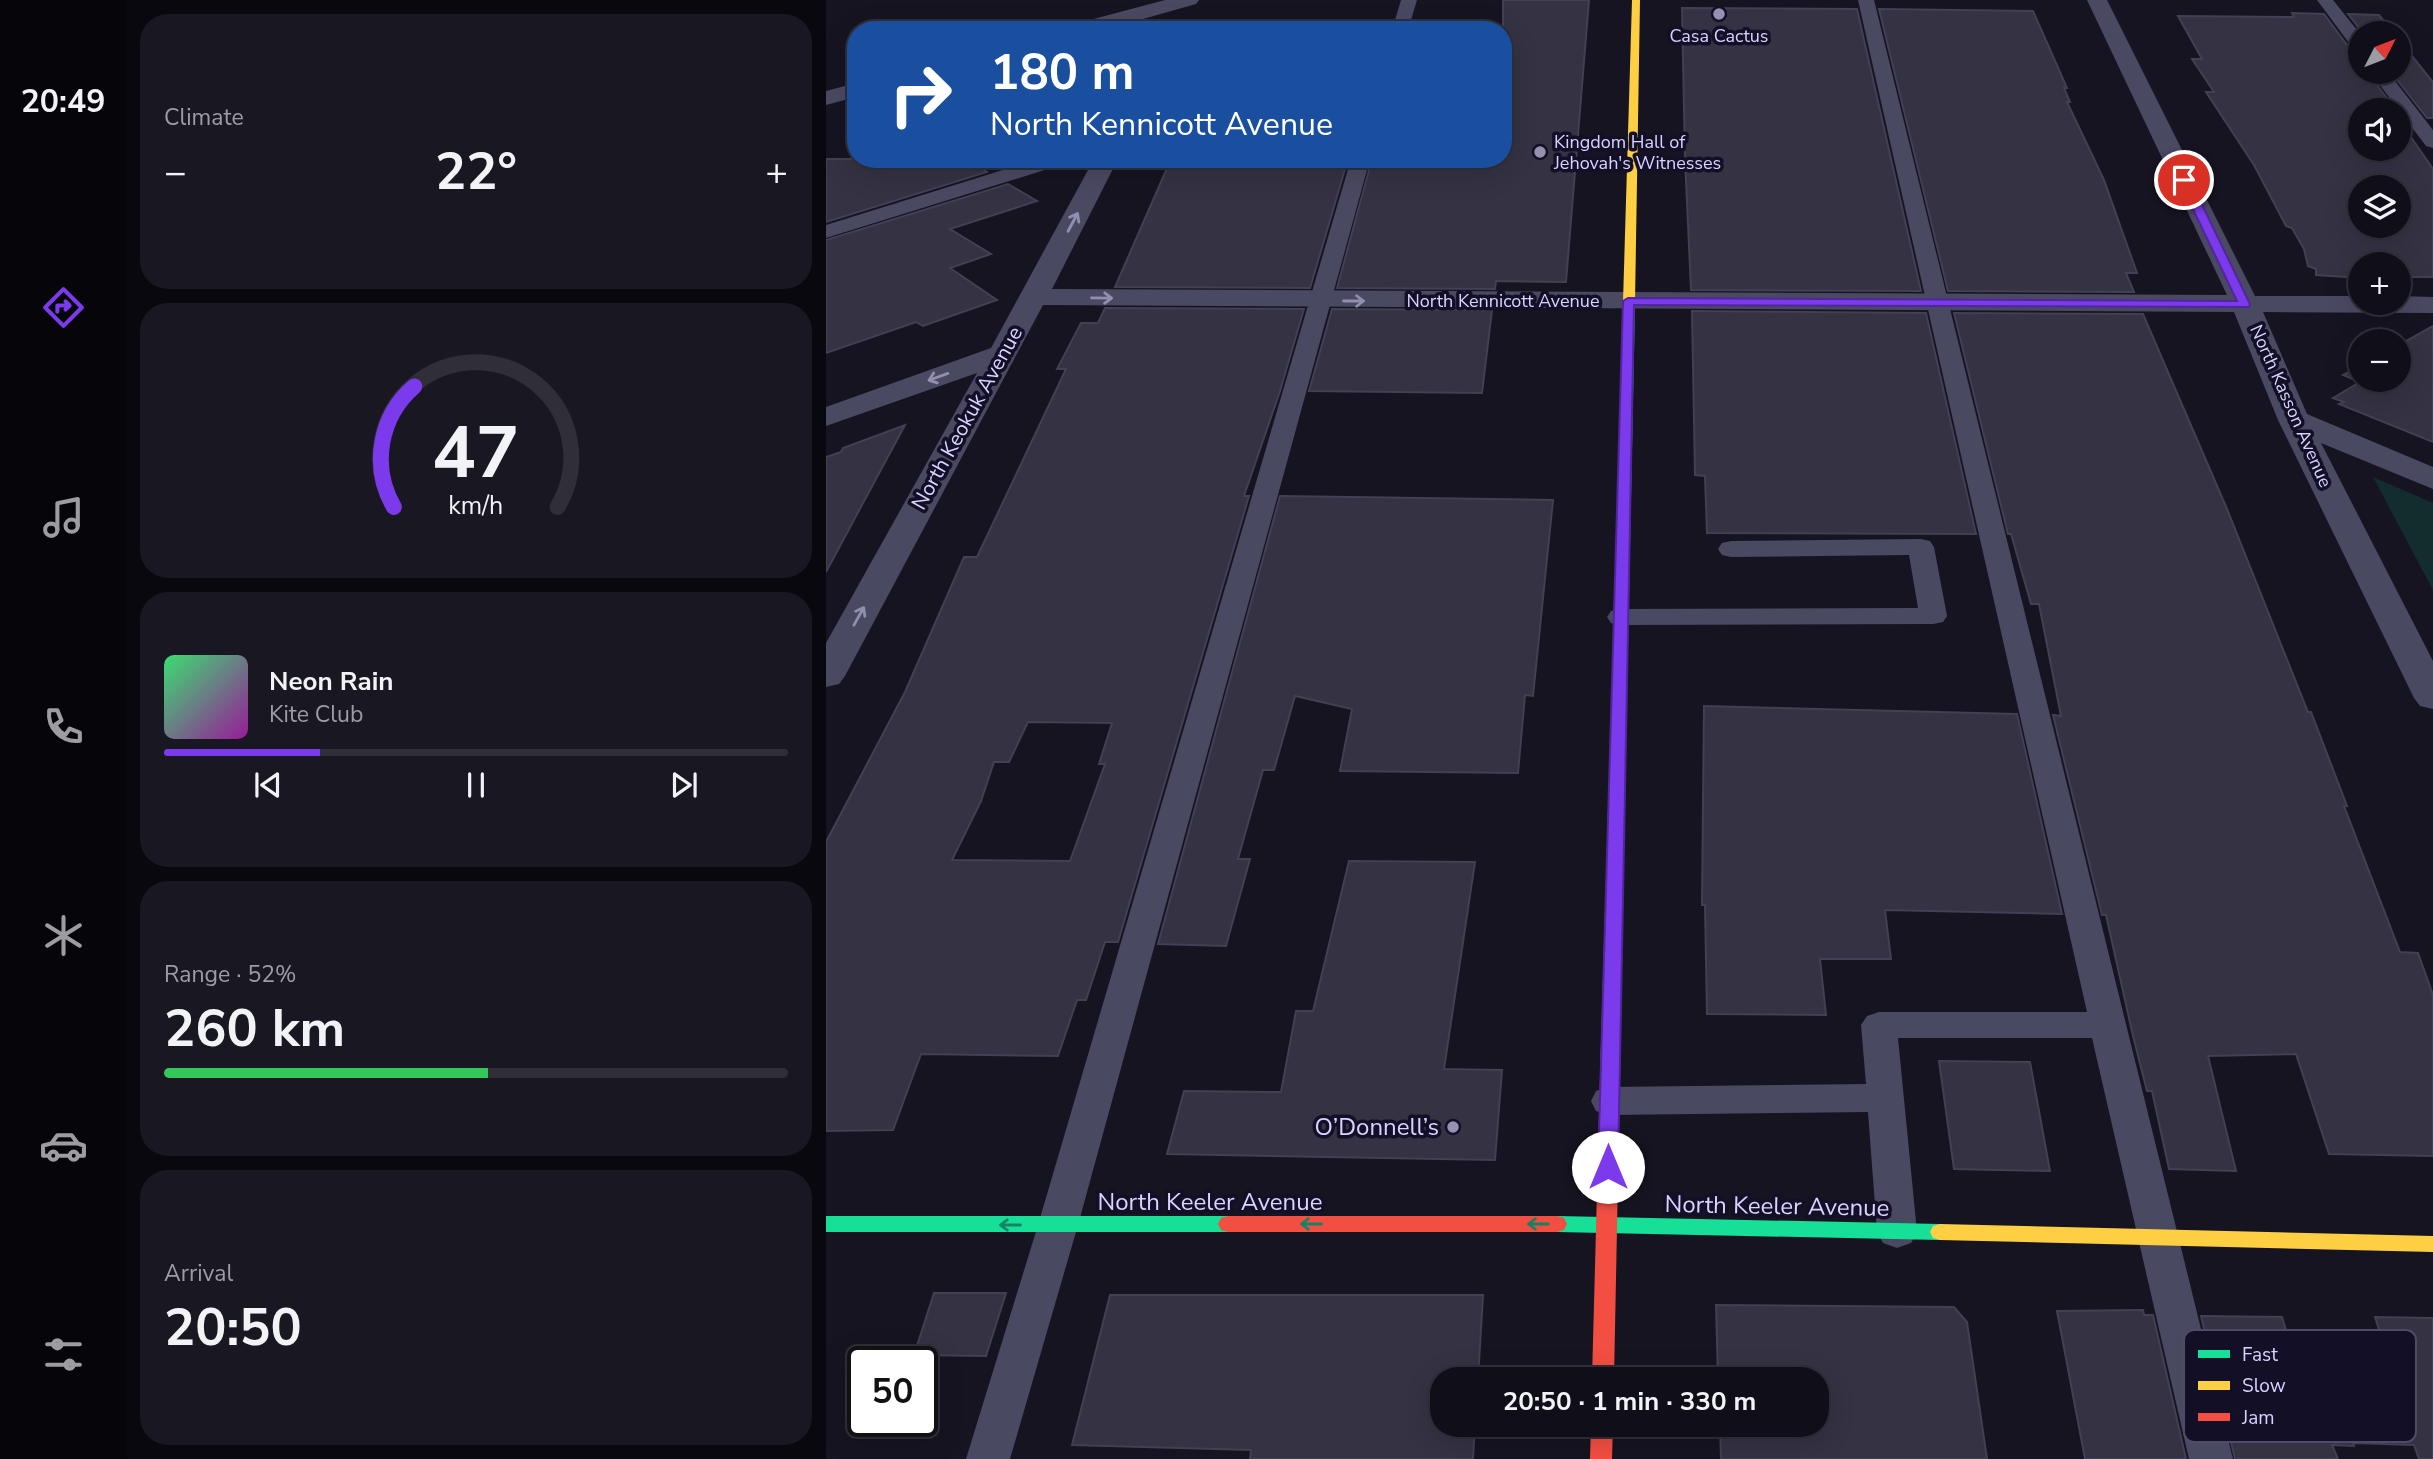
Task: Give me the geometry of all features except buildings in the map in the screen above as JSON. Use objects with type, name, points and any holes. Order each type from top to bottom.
[{"type":"main road","points":[[1603,1367],[1636,0]]},
{"type":"main road","name":"North Keeler Avenue","points":[[826,1224],[1606,1224],[2433,1244]]},
{"type":"main road","points":[[1601,1459],[1602,1437]]},
{"type":"street","points":[[1112,21],[1188,0]]},
{"type":"street","points":[[1178,21],[1188,0]]},
{"type":"street","name":"North Kasson Avenue","points":[[2097,0],[2245,304],[2294,420],[2433,698]]},
{"type":"street","points":[[826,98],[847,92]]},
{"type":"street","name":"North Keokuk Avenue","points":[[828,669],[1034,297],[1102,168]]},
{"type":"street","name":"North Kennicott Avenue","points":[[1034,297],[2433,306]]},
{"type":"street","points":[[826,418],[1002,354]]},
{"type":"street","points":[[2294,420],[2433,479]]},
{"type":"lane","points":[[1403,21],[1409,0]]},
{"type":"lane","points":[[1866,0],[1941,302],[2155,1238],[2184,1352]]},
{"type":"lane","points":[[2325,0],[2348,30]]},
{"type":"lane","points":[[2388,84],[2433,142]]},
{"type":"lane","points":[[826,232],[1030,168]]},
{"type":"lane","points":[[988,1459],[1058,1225],[1358,168]]},
{"type":"lane","points":[[1621,617],[1933,616],[1921,548],[1731,549]]},
{"type":"lane","points":[[1896,1232],[1879,1026],[2106,1025]]},
{"type":"lane","points":[[1609,1101],[1886,1098]]},
{"type":"lane","points":[[2207,1442],[2211,1459]]},
{"type":"green space","points":[[2373,477],[2433,503],[2433,590]]},
{"type":"traffic: fast","points":[[1618,744],[1629,302]]},
{"type":"traffic: fast","points":[[826,1224],[1228,1224]]},
{"type":"traffic: fast","points":[[1557,1224],[1940,1232]]},
{"type":"traffic: slow","points":[[1629,302],[1636,0]]},
{"type":"traffic: slow","points":[[1610,1078],[1618,744]]},
{"type":"traffic: slow","points":[[1940,1232],[2433,1244]]},
{"type":"traffic: jam","points":[[1603,1367],[1610,1078]]},
{"type":"traffic: jam","points":[[1228,1224],[1557,1224]]},
{"type":"traffic: jam","points":[[1601,1459],[1602,1437]]},
{"type":"place","name":"Casa Cactus","points":[[1719,14]]},
{"type":"place","name":"Kingdom Hall of Jehovah's Witnesses","points":[[1540,152]]},
{"type":"place","name":"O’Donnell’s","points":[[1453,1127]]},
{"type":"route","points":[[1608,1167],[1628,301],[2245,304],[2184,180]]}]
